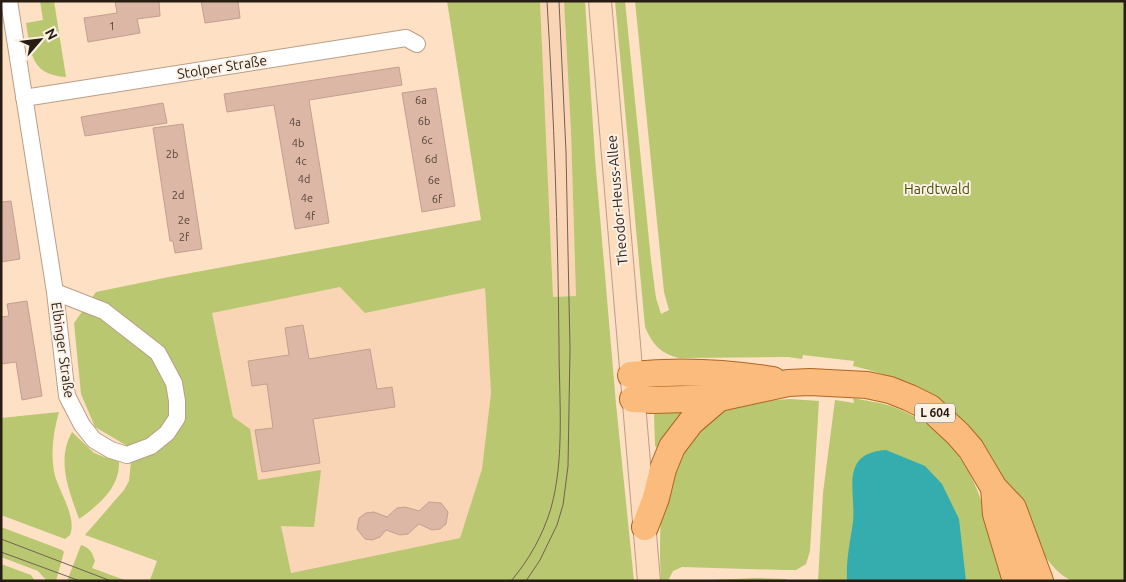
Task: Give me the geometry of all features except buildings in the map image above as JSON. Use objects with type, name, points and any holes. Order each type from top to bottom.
[{"type":"main road","name":"Theodor-Heuss-Allee","points":[[600,1],[649,581]]},
{"type":"main road","name":"L 604","points":[[632,387],[664,371],[730,373],[799,382],[867,385],[890,390],[930,408],[946,421],[971,449],[994,488],[1013,508],[1036,570],[1058,581]]},
{"type":"main road","name":"L 604","points":[[632,387],[654,400],[719,398],[799,382]]},
{"type":"main road","name":"L 604","points":[[645,527],[672,447],[691,422],[719,398]]},
{"type":"main road","name":"L 604","points":[[994,488],[996,514],[1016,581]]},
{"type":"street","name":"Elbinger Straße","points":[[9,1],[55,292],[67,396],[82,426],[94,440],[111,450],[127,454],[151,446],[167,433],[177,418],[178,401],[174,383],[158,353],[104,311],[55,292]]},
{"type":"street","name":"Stolper Straße","points":[[24,98],[406,38],[418,44]]},
{"type":"shaded area","points":[[540,1],[564,1],[571,131],[576,296],[553,297]]},
{"type":"shaded area","points":[[169,277],[485,287],[491,393],[482,469],[460,538],[290,573],[281,525],[209,476]]},
{"type":"green space","points":[[40,1],[54,1],[66,77],[45,72],[34,60],[31,52],[26,23],[43,20]]},
{"type":"green space","points":[[447,1],[540,1],[553,297],[576,296],[571,131],[564,1],[585,1],[595,158],[616,404],[634,581],[150,580],[157,561],[85,535],[124,490],[129,481],[131,462],[146,457],[95,427],[81,394],[74,323],[96,292],[481,220]],"holes":[[[340,287],[365,313],[485,288],[491,393],[482,469],[460,538],[291,573],[281,526],[314,527],[321,470],[258,480],[250,429],[233,417],[212,313]]]},
{"type":"green space","name":"Hardtwald","points":[[615,1],[625,1],[651,260],[656,298],[661,314],[669,310],[664,292],[635,1],[1125,1],[1125,581],[1075,581],[1059,572],[1036,543],[990,454],[978,436],[948,407],[912,386],[873,371],[853,366],[854,361],[803,355],[802,359],[788,357],[679,358],[662,351],[654,343],[645,327]]},
{"type":"green space","points":[[853,398],[882,403],[919,419],[941,435],[958,455],[971,476],[981,500],[1002,581],[818,581],[823,493],[835,400],[854,403]]},
{"type":"green space","points":[[790,399],[819,401],[810,551],[806,564],[796,570],[682,567],[673,571],[668,581],[661,581],[660,538],[664,493],[671,467],[678,456],[705,420],[725,410],[746,404]]},
{"type":"green space","points":[[685,411],[659,449],[657,448],[655,446],[654,415],[656,413]]},
{"type":"green space","points":[[59,412],[52,452],[55,476],[70,513],[72,528],[70,535],[65,539],[1,515],[1,418]]},
{"type":"green space","points":[[72,432],[94,453],[119,461],[116,479],[112,488],[101,502],[79,519],[68,486],[65,465],[67,443]]},
{"type":"green space","points":[[1,527],[62,550],[64,552],[56,581],[47,581],[38,571],[1,557]]},
{"type":"green space","points":[[81,545],[89,549],[93,555],[95,561],[92,568],[127,581],[67,581]]},
{"type":"green space","points":[[1,564],[31,575],[35,581],[1,581]]},
{"type":"green space","points":[[757,578],[791,581],[689,581]]},
{"type":"water","points":[[886,450],[925,466],[942,484],[959,519],[966,581],[847,581],[853,522],[853,476],[861,458],[871,453]]},
{"type":"tram line","points":[[511,581],[535,547],[548,518],[555,489],[560,448],[557,217],[547,1]]},
{"type":"tram line","points":[[526,581],[540,560],[557,525],[563,505],[568,466],[570,349],[566,152],[559,1]]},
{"type":"tram line","points":[[1,539],[111,581]]},
{"type":"tram line","points":[[1,552],[80,581]]}]
